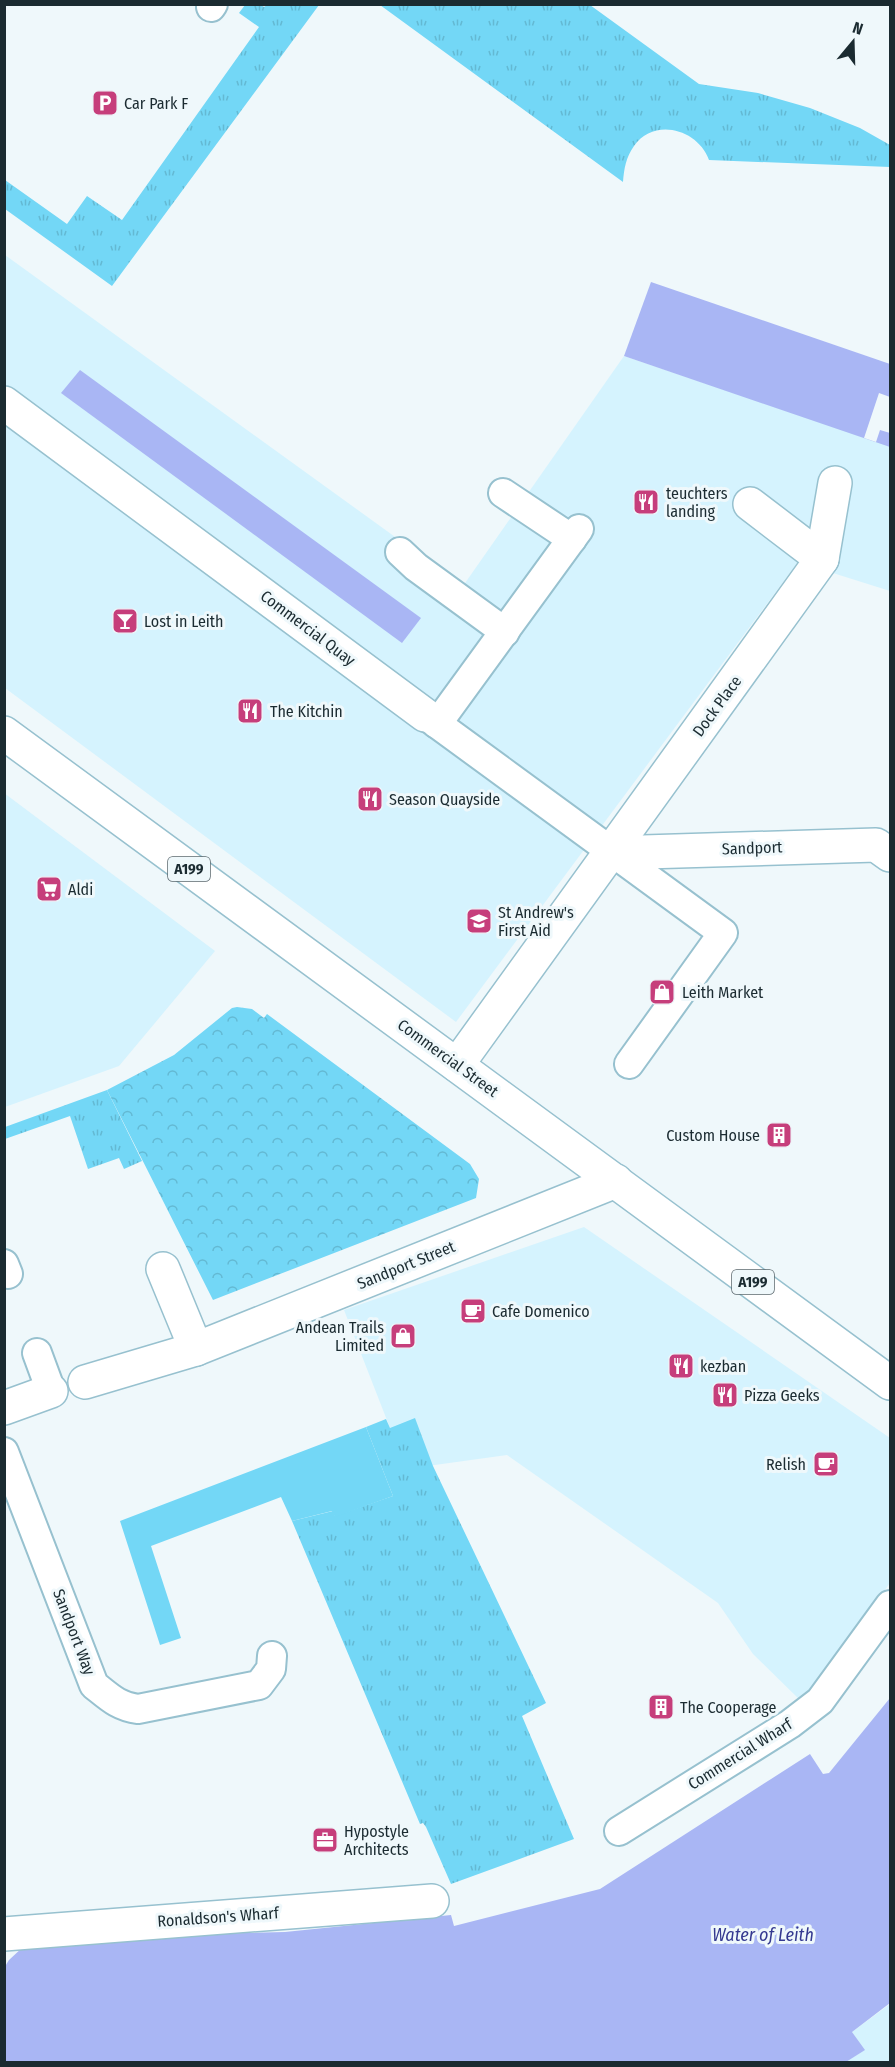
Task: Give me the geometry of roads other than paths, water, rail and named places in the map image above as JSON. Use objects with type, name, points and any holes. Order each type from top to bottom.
[{"type":"street","name":"Commercial Quay","points":[[4,403],[431,720]]},
{"type":"street","name":"Dock Place","points":[[457,1065],[822,559],[835,483]]},
{"type":"street","points":[[750,504],[822,559]]},
{"type":"street","name":"Commercial Street","points":[[4,733],[891,1383]]},
{"type":"street","name":"Sandport","points":[[611,853],[876,845],[891,855]]},
{"type":"street","name":"Sandport Street","points":[[51,1391],[196,1349],[616,1181]]},
{"type":"street","points":[[163,1269],[196,1349]]},
{"type":"street","points":[[4,1408],[51,1391]]},
{"type":"street","name":"Ronaldson's Wharf","points":[[4,1934],[432,1901]]},
{"type":"lane","points":[[431,720],[505,632],[575,534],[503,493]]},
{"type":"lane","points":[[400,552],[416,567],[505,632]]},
{"type":"lane","name":"Commercial Quay","points":[[431,720],[611,853]]},
{"type":"lane","points":[[611,853],[723,933],[629,1064]]},
{"type":"lane","points":[[37,1353],[51,1391]]},
{"type":"lane","name":"Sandport Way","points":[[4,1452],[94,1685],[116,1702],[126,1708],[138,1709],[259,1685],[271,1669],[272,1656]]},
{"type":"lane","name":"Commercial Wharf","points":[[619,1831],[790,1724],[820,1701],[891,1605]]},
{"type":"water","points":[[651,282],[890,364],[890,447],[624,356]]},
{"type":"water","points":[[80,370],[421,618],[402,643],[61,393]]},
{"type":"water","name":"Water of Leith","points":[[890,1698],[890,2003],[852,2032],[865,2050],[846,2062],[5,2062],[4,1968],[23,1947],[154,1935],[285,1932],[451,1915],[454,1926],[600,1889],[810,1754],[823,1774],[829,1773]]},
{"type":"place","name":"Car Park F","points":[[105,103]]},
{"type":"place","name":"teuchters landing","points":[[646,502]]},
{"type":"place","name":"Lost in Leith","points":[[125,621]]},
{"type":"place","name":"The Kitchin","points":[[250,711]]},
{"type":"place","name":"Season Quayside","points":[[370,799]]},
{"type":"place","name":"Aldi","points":[[49,889]]},
{"type":"place","name":"St Andrew's First Aid","points":[[479,921]]},
{"type":"place","name":"Leith Market","points":[[662,992]]},
{"type":"place","name":"Custom House","points":[[779,1135]]},
{"type":"place","name":"Cafe Domenico","points":[[473,1311]]},
{"type":"place","name":"Andean Trails Limited","points":[[403,1336]]},
{"type":"place","name":"kezban","points":[[681,1366]]},
{"type":"place","name":"Pizza Geeks","points":[[725,1395]]},
{"type":"place","name":"Relish","points":[[826,1464]]},
{"type":"place","name":"The Cooperage","points":[[661,1707]]},
{"type":"place","name":"Hypostyle Architects","points":[[325,1840]]}]
